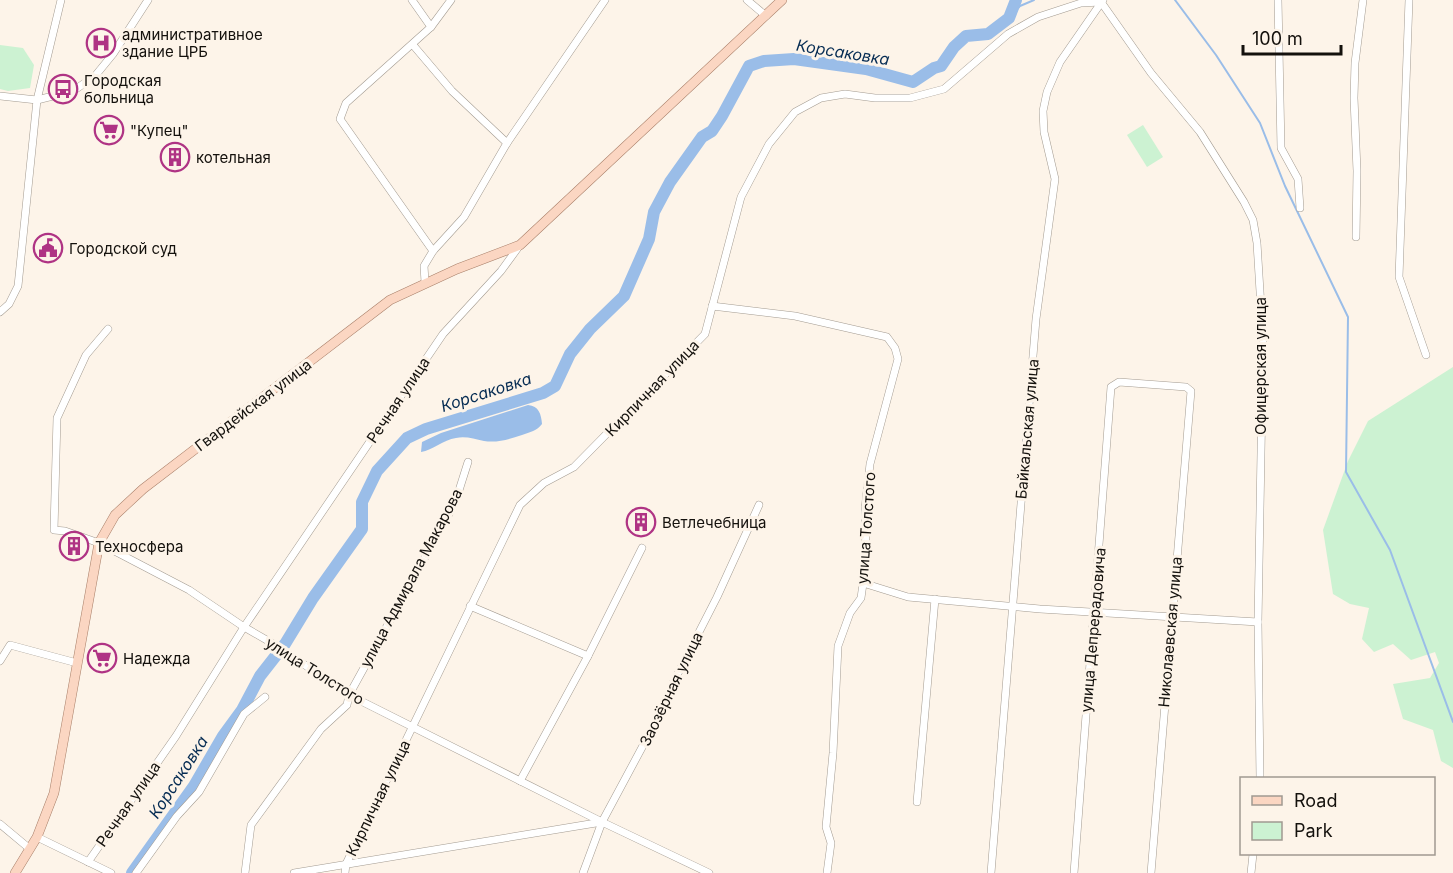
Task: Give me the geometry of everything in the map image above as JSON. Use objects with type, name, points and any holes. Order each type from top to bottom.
[{"type":"main road","name":"Речная улица","points":[[520,246],[782,0]]},
{"type":"main road","name":"Гвардейская улица","points":[[15,873],[37,837],[54,793],[99,543],[115,515],[143,489],[390,300],[426,282],[520,246]]},
{"type":"street","points":[[0,312],[9,304],[18,286],[37,100],[61,0]]},
{"type":"street","points":[[0,96],[37,100],[73,91],[95,76],[113,54],[148,0]]},
{"type":"street","points":[[412,0],[431,27]]},
{"type":"street","points":[[433,251],[340,119],[346,103],[413,45],[431,27],[451,0]]},
{"type":"street","points":[[426,282],[424,266],[433,251],[464,217],[507,143],[605,0]]},
{"type":"street","points":[[747,0],[766,16]]},
{"type":"street","points":[[1278,0],[1281,148],[1298,179],[1300,208]]},
{"type":"street","points":[[1356,237],[1355,63],[1363,0]]},
{"type":"street","points":[[1409,0],[1399,277],[1426,355]]},
{"type":"street","name":"Кирпичная улица","points":[[345,873],[346,864],[520,505],[543,483],[574,467],[705,334],[741,197],[769,144],[795,112],[821,98],[845,94],[910,99],[944,88],[1008,34],[1038,17],[1081,3],[1102,1]]},
{"type":"street","name":"Байкальская улица","points":[[991,873],[1036,319],[1055,179],[1044,132],[1043,111],[1047,92],[1060,62],[1102,1]]},
{"type":"street","name":"Офицерская улица","points":[[1102,1],[1151,73],[1200,132],[1253,220],[1257,243],[1263,339],[1258,622],[1260,777]]},
{"type":"street","points":[[413,45],[452,91],[507,143]]},
{"type":"street","name":"Речная улица","points":[[88,862],[176,736],[244,627],[443,334],[501,271],[520,246]]},
{"type":"street","name":"улица Толстого","points":[[712,306],[795,316],[887,337],[895,348],[898,359],[870,464],[866,509],[866,562],[861,598],[850,613],[838,646],[833,753],[826,826],[831,843],[827,873]]},
{"type":"street","name":"улица Толстого","points":[[108,329],[86,355],[57,418],[54,527],[99,543],[189,590],[349,695],[709,873]]},
{"type":"street","name":"улица Депрерадовича","points":[[1074,873],[1111,387],[1119,382],[1186,387],[1191,391]]},
{"type":"street","name":"Николаевская улица","points":[[1151,873],[1191,391]]},
{"type":"street","name":"улица Адмирала Макарова","points":[[245,873],[251,825],[321,729],[347,705],[349,695],[454,503],[468,462]]},
{"type":"street","name":"Заозёрная улица","points":[[583,873],[602,822],[668,699],[672,685],[759,506]]},
{"type":"street","points":[[520,781],[588,656],[642,548]]},
{"type":"street","points":[[863,583],[908,597],[1040,609],[1258,622]]},
{"type":"street","points":[[916,802],[935,599]]},
{"type":"street","points":[[470,606],[588,656]]},
{"type":"street","points":[[0,661],[10,645],[77,663]]},
{"type":"street","points":[[136,873],[177,816],[199,792],[244,714],[264,697]]},
{"type":"street","points":[[294,873],[602,822]]},
{"type":"street","points":[[0,824],[30,849]]},
{"type":"street","points":[[37,837],[111,873]]},
{"type":"street","points":[[1251,873],[1253,855]]},
{"type":"green space","points":[[0,45],[23,48],[34,65],[30,88],[8,91],[0,89]]},
{"type":"green space","points":[[1143,125],[1163,157],[1147,167],[1127,135]]},
{"type":"green space","points":[[1453,367],[1453,768],[1441,761],[1433,730],[1403,719],[1393,684],[1430,678],[1439,663],[1435,652],[1411,660],[1393,644],[1374,652],[1362,639],[1369,608],[1350,604],[1333,594],[1323,530],[1348,461],[1368,421]]},
{"type":"water","points":[[528,405],[537,409],[541,417],[542,424],[533,431],[494,441],[456,438],[421,452],[422,442],[441,433]]},
{"type":"waterway","name":"Корсаковка","points":[[132,873],[194,786],[223,736],[242,710],[260,676],[285,644],[313,598],[362,529],[362,502],[377,471],[407,438],[426,429],[543,393],[555,386],[570,354],[590,329],[624,296],[649,239],[654,212],[670,182],[702,137],[712,131],[749,66],[764,61],[794,59],[866,69],[913,82],[941,66],[954,47],[966,36],[988,34],[1009,18],[1016,0]]},
{"type":"waterway","points":[[1009,18],[1020,6],[1034,0]]},
{"type":"waterway","points":[[1175,0],[1216,55],[1260,123],[1285,186],[1348,317],[1346,472],[1390,550],[1453,722]]},
{"type":"place","name":"административное здание ЦРБ","points":[[101,43]]},
{"type":"place","name":"Городская больница","points":[[63,89]]},
{"type":"place","name":"\"Купец\"","points":[[109,130]]},
{"type":"place","name":"котельная","points":[[175,157]]},
{"type":"place","name":"Городской суд","points":[[48,248]]},
{"type":"place","name":"Ветлечебница","points":[[641,522]]},
{"type":"place","name":"Техносфера","points":[[74,546]]},
{"type":"place","name":"Надежда","points":[[102,658]]}]
